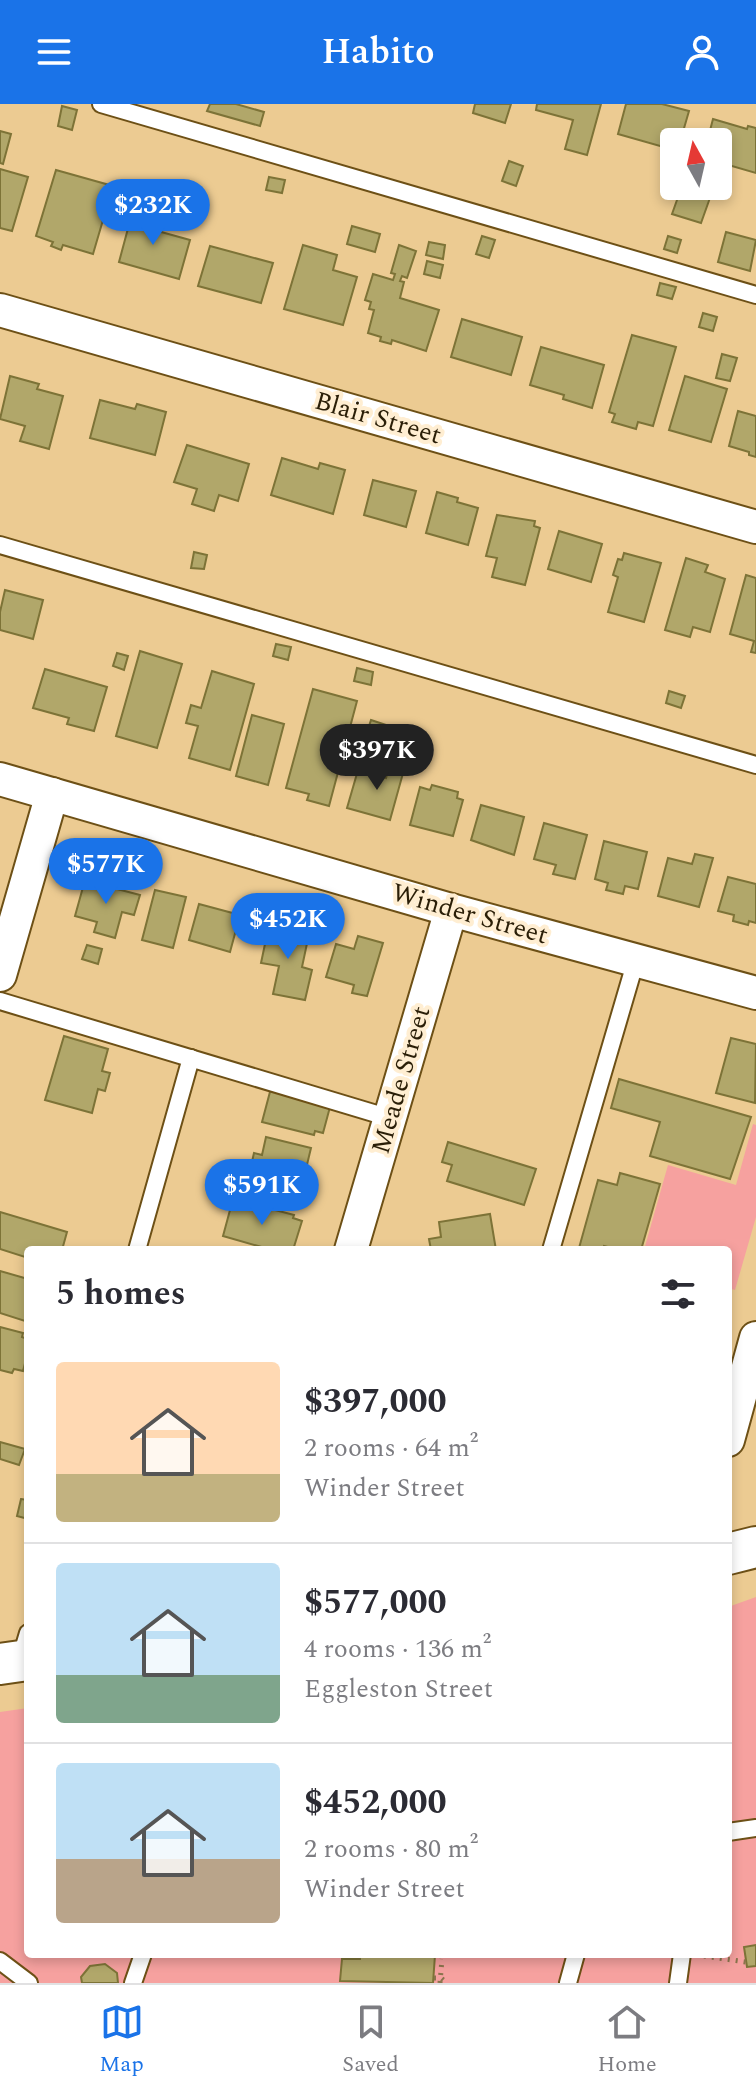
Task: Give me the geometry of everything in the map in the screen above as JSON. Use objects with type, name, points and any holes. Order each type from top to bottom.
[{"type":"street","name":"Blair Street","points":[[0,310],[756,527]]},
{"type":"street","name":"Winder Street","points":[[0,779],[451,910],[756,993]]},
{"type":"street","points":[[0,975],[52,794]]},
{"type":"street","name":"Meade Street","points":[[352,1246],[451,910]]},
{"type":"street","points":[[732,1425],[756,1338]]},
{"type":"street","points":[[732,1553],[756,1547]]},
{"type":"lane","points":[[101,104],[756,295]]},
{"type":"lane","points":[[0,545],[756,765]]},
{"type":"lane","points":[[552,1246],[636,960]]},
{"type":"lane","points":[[0,1001],[390,1118]]},
{"type":"lane","points":[[138,1246],[191,1058]]},
{"type":"lane","points":[[732,1831],[756,1828]]},
{"type":"lane","points":[[133,1983],[142,1958]]},
{"type":"lane","points":[[568,1983],[575,1958]]},
{"type":"lane","points":[[678,1983],[681,1958]]},
{"type":"lane","points":[[0,1961],[29,1983]]},
{"type":"path","points":[[718,1958],[746,1962]]},
{"type":"path","points":[[442,1959],[438,1980],[447,1983]]},
{"type":"shaded area","points":[[753,1124],[756,1125],[756,1217],[735,1290],[732,1289],[732,1246],[645,1246],[668,1165],[736,1185]]},
{"type":"shaded area","points":[[756,1597],[756,1983],[0,1983],[0,1712],[24,1709],[24,1958],[732,1958],[732,1606]]},
{"type":"building","points":[[210,104],[236,104],[264,112],[260,126],[207,111]]},
{"type":"building","points":[[475,104],[511,104],[505,123],[473,113]]},
{"type":"building","points":[[537,104],[601,104],[587,155],[565,149],[573,120],[536,110]]},
{"type":"building","points":[[626,104],[662,104],[689,111],[684,128],[660,128],[660,146],[618,134]]},
{"type":"building","points":[[62,106],[77,110],[72,130],[58,126]]},
{"type":"building","points":[[713,119],[747,129],[748,126],[756,128],[756,173],[732,166],[732,128],[711,128]]},
{"type":"building","points":[[0,131],[11,134],[3,164],[0,163]]},
{"type":"building","points":[[509,161],[523,166],[516,186],[502,181]]},
{"type":"building","points":[[0,169],[28,177],[12,231],[0,228]]},
{"type":"building","points":[[56,170],[113,186],[93,254],[63,245],[61,250],[51,246],[53,242],[36,236]]},
{"type":"building","points":[[269,177],[285,180],[282,193],[266,190]]},
{"type":"building","points":[[677,200],[709,200],[701,223],[672,214]]},
{"type":"building","points":[[139,208],[159,213],[154,230],[190,240],[179,279],[119,262],[130,221],[134,223]]},
{"type":"building","points":[[352,226],[380,234],[375,252],[347,244]]},
{"type":"building","points":[[726,232],[756,240],[750,271],[718,262]]},
{"type":"building","points":[[482,236],[495,240],[489,258],[476,254]]},
{"type":"building","points":[[668,236],[681,240],[677,253],[664,249]]},
{"type":"building","points":[[429,242],[445,245],[443,259],[426,255]]},
{"type":"building","points":[[303,245],[337,255],[333,270],[357,277],[343,325],[284,309]]},
{"type":"building","points":[[399,245],[416,251],[407,278],[402,276],[400,281],[404,282],[400,298],[439,310],[426,351],[392,340],[391,344],[380,341],[381,337],[368,333],[374,310],[369,309],[371,302],[365,300],[373,274],[393,280],[395,274],[391,273]]},
{"type":"building","points":[[210,246],[273,263],[261,303],[198,286]]},
{"type":"building","points":[[427,261],[443,265],[440,278],[424,274]]},
{"type":"building","points":[[660,283],[676,287],[672,299],[657,295]]},
{"type":"building","points":[[703,313],[717,317],[713,331],[699,327]]},
{"type":"building","points":[[462,319],[522,337],[511,375],[451,357]]},
{"type":"building","points":[[632,335],[676,347],[653,426],[638,422],[636,429],[612,422],[615,414],[609,412]]},
{"type":"building","points":[[541,347],[604,365],[592,408],[563,399],[564,395],[530,385]]},
{"type":"building","points":[[722,354],[737,358],[730,381],[716,378]]},
{"type":"building","points":[[10,376],[39,384],[37,389],[63,396],[49,449],[20,441],[25,426],[0,419]]},
{"type":"building","points":[[685,376],[727,389],[711,442],[669,430]]},
{"type":"building","points":[[100,400],[135,409],[137,404],[166,412],[155,455],[90,438]]},
{"type":"building","points":[[738,411],[756,416],[756,457],[729,446]]},
{"type":"building","points":[[187,445],[249,464],[238,501],[219,495],[214,511],[192,504],[197,489],[174,482]]},
{"type":"building","points":[[282,458],[318,469],[320,463],[345,470],[333,514],[271,495]]},
{"type":"building","points":[[373,480],[416,491],[406,527],[364,515]]},
{"type":"building","points":[[437,492],[478,508],[468,545],[426,533]]},
{"type":"building","points":[[497,515],[535,521],[534,526],[540,528],[525,585],[492,577],[497,558],[486,556]]},
{"type":"building","points":[[559,531],[602,544],[591,582],[548,569]]},
{"type":"building","points":[[194,552],[207,555],[204,569],[191,568]]},
{"type":"building","points":[[624,553],[661,563],[644,622],[608,612],[618,577],[613,575],[618,559],[622,560]]},
{"type":"building","points":[[686,558],[708,565],[705,572],[725,579],[710,632],[693,627],[690,637],[665,630]]},
{"type":"building","points":[[746,575],[756,578],[756,653],[751,652],[754,641],[730,634]]},
{"type":"building","points":[[5,590],[43,600],[33,639],[0,630]]},
{"type":"building","points":[[276,644],[291,647],[288,660],[273,656]]},
{"type":"building","points":[[140,651],[182,664],[157,748],[116,736]]},
{"type":"building","points":[[117,653],[128,656],[124,670],[113,666]]},
{"type":"building","points":[[357,668],[373,672],[371,685],[354,681]]},
{"type":"building","points":[[45,669],[107,687],[94,731],[67,724],[69,718],[33,708]]},
{"type":"building","points":[[212,671],[254,684],[230,770],[189,758],[198,726],[186,723],[191,705],[201,708]]},
{"type":"building","points":[[313,689],[357,701],[329,806],[307,800],[309,794],[286,788]]},
{"type":"building","points":[[669,691],[685,696],[681,708],[666,703]]},
{"type":"building","points":[[252,715],[284,724],[268,785],[236,776]]},
{"type":"building","points":[[371,720],[424,733],[419,748],[396,741],[391,759],[362,748]]},
{"type":"building","points":[[391,761],[405,766],[390,820],[347,808],[358,770],[386,778]]},
{"type":"building","points":[[432,785],[458,792],[457,798],[463,800],[453,836],[410,825],[420,787],[430,790]]},
{"type":"building","points":[[481,805],[524,817],[514,855],[471,840]]},
{"type":"building","points":[[544,823],[587,835],[575,879],[553,874],[556,865],[534,859]]},
{"type":"building","points":[[604,841],[647,852],[638,889],[625,886],[623,894],[606,890],[608,883],[595,879]]},
{"type":"building","points":[[695,854],[713,858],[699,907],[658,896],[668,858],[692,864]]},
{"type":"building","points":[[728,877],[756,884],[756,923],[749,921],[748,925],[733,921],[734,915],[718,911]]},
{"type":"building","points":[[105,879],[118,883],[117,889],[140,895],[134,915],[122,912],[115,938],[94,932],[97,922],[75,916],[85,880],[103,885]]},
{"type":"building","points":[[155,890],[186,897],[173,948],[142,940]]},
{"type":"building","points":[[199,904],[240,915],[230,952],[189,940]]},
{"type":"building","points":[[269,925],[309,934],[302,967],[312,970],[305,1000],[273,994],[279,966],[261,963]]},
{"type":"building","points":[[358,936],[383,943],[367,996],[352,993],[354,985],[326,977],[336,944],[354,949]]},
{"type":"building","points":[[87,945],[102,949],[98,964],[82,959]]},
{"type":"building","points":[[64,1036],[108,1049],[102,1071],[110,1073],[105,1091],[98,1089],[92,1113],[45,1100]]},
{"type":"building","points":[[731,1038],[756,1044],[755,1103],[716,1093]]},
{"type":"building","points":[[619,1079],[751,1117],[730,1179],[650,1156],[660,1122],[611,1108]]},
{"type":"building","points":[[271,1088],[330,1107],[323,1133],[315,1131],[314,1135],[262,1122]]},
{"type":"building","points":[[266,1137],[311,1148],[298,1202],[253,1191],[259,1168],[251,1166],[254,1153],[262,1155]]},
{"type":"building","points":[[448,1142],[536,1169],[524,1205],[447,1181],[452,1165],[442,1162]]},
{"type":"building","points":[[620,1173],[660,1184],[642,1246],[580,1246],[598,1180],[617,1185]]},
{"type":"building","points":[[233,1199],[294,1215],[293,1218],[302,1221],[294,1246],[258,1246],[223,1236]]},
{"type":"building","points":[[0,1212],[67,1232],[63,1246],[24,1246],[24,1257],[0,1249]]},
{"type":"building","points":[[490,1214],[495,1246],[430,1246],[429,1239],[441,1237],[439,1222]]},
{"type":"building","points":[[0,1271],[24,1278],[24,1321],[0,1313]]},
{"type":"building","points":[[0,1327],[23,1333],[23,1371],[14,1369],[12,1373],[0,1370]]},
{"type":"building","points":[[0,1442],[24,1449],[19,1465],[0,1459]]},
{"type":"building","points":[[21,1499],[24,1499],[24,1518],[17,1516]]},
{"type":"building","points":[[756,1945],[756,1966],[747,1967],[744,1947]]},
{"type":"building","points":[[435,1958],[433,1983],[340,1981],[342,1959]]},
{"type":"building","points":[[105,1964],[117,1973],[118,1983],[82,1983],[81,1977],[90,1966]]}]
